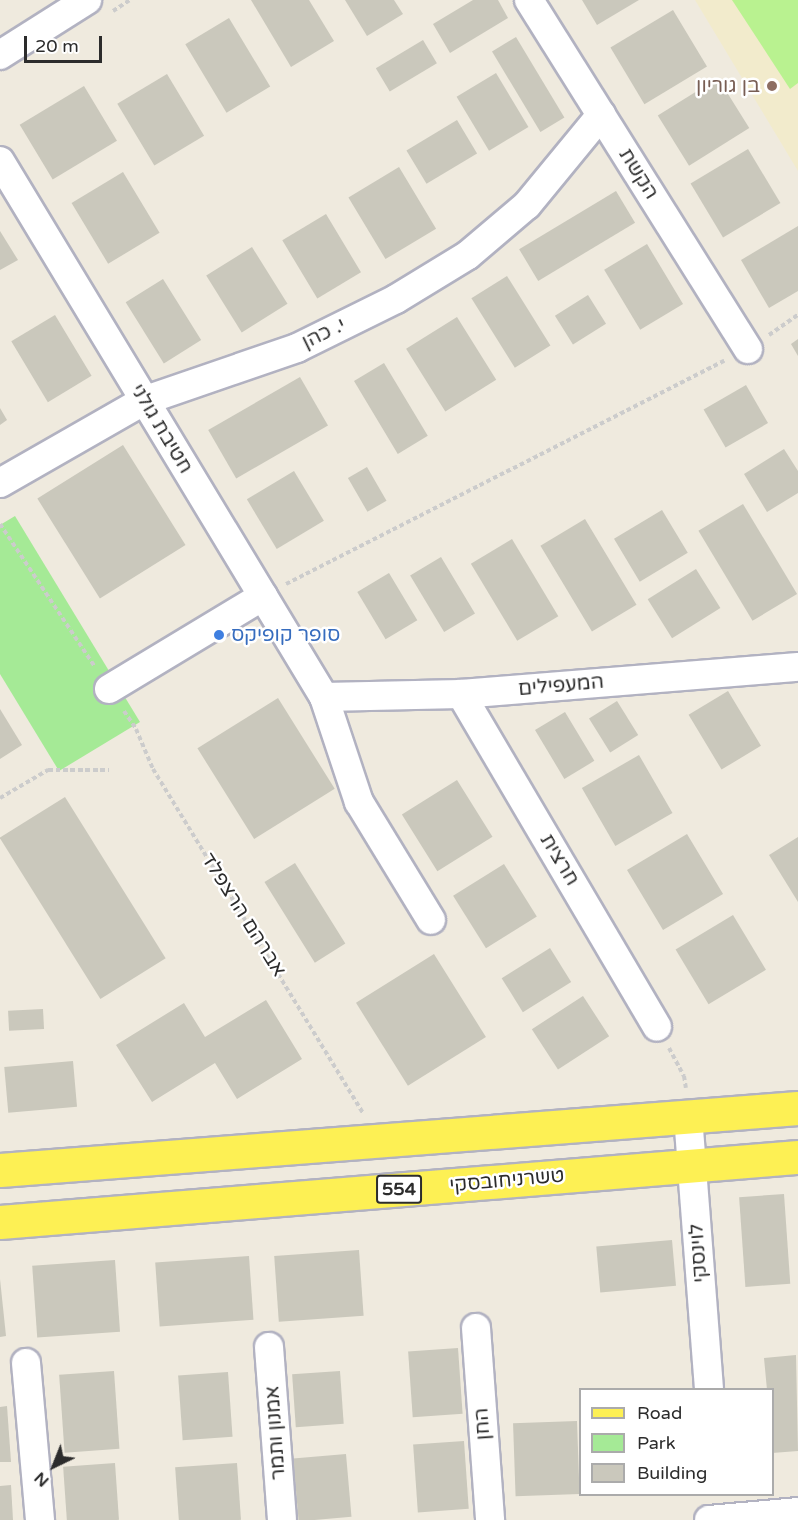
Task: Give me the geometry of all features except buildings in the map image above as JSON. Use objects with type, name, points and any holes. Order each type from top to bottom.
[{"type":"main road","points":[[0,1170],[798,1108]]},
{"type":"main road","name":"טשרניחובסקי","points":[[0,1222],[798,1157]]},
{"type":"street","points":[[0,55],[87,0]]},
{"type":"street","name":"הקשת","points":[[529,0],[748,349]]},
{"type":"street","name":"י. כהן","points":[[0,483],[143,401],[297,348],[396,299],[468,255],[527,205],[601,115]]},
{"type":"street","name":"חטיבת גולני","points":[[0,160],[143,401],[324,697],[359,802],[431,921]]},
{"type":"street","points":[[109,689],[263,596]]},
{"type":"street","name":"המעפילים","points":[[324,697],[461,694],[793,675]]},
{"type":"street","name":"חרצית","points":[[461,694],[657,1027]]},
{"type":"street","name":"לוינסקי","points":[[688,1116],[709,1388]]},
{"type":"street","name":"החן","points":[[476,1328],[490,1520]]},
{"type":"street","name":"אמנון ותמר","points":[[269,1347],[282,1520]]},
{"type":"street","points":[[26,1363],[40,1520]]},
{"type":"street","points":[[716,1513],[798,1512]]},
{"type":"path","points":[[263,596],[748,349],[798,315]]},
{"type":"path","name":"אברהם הרצפלד","points":[[0,524],[136,729],[153,769],[380,1140]]},
{"type":"path","points":[[0,798],[48,770],[109,770]]},
{"type":"path","points":[[657,1027],[684,1076],[688,1116]]},
{"type":"shaded area","name":"בן גוריון","points":[[695,0],[798,0],[798,171]]},
{"type":"green space","points":[[732,0],[798,0],[798,83],[790,89]]},
{"type":"green space","points":[[15,516],[140,722],[59,771],[0,674],[0,525]]},
{"type":"place","name":"בן גוריון","points":[[772,86]]},
{"type":"place","name":"סופר קופיקס","points":[[219,635]]}]
